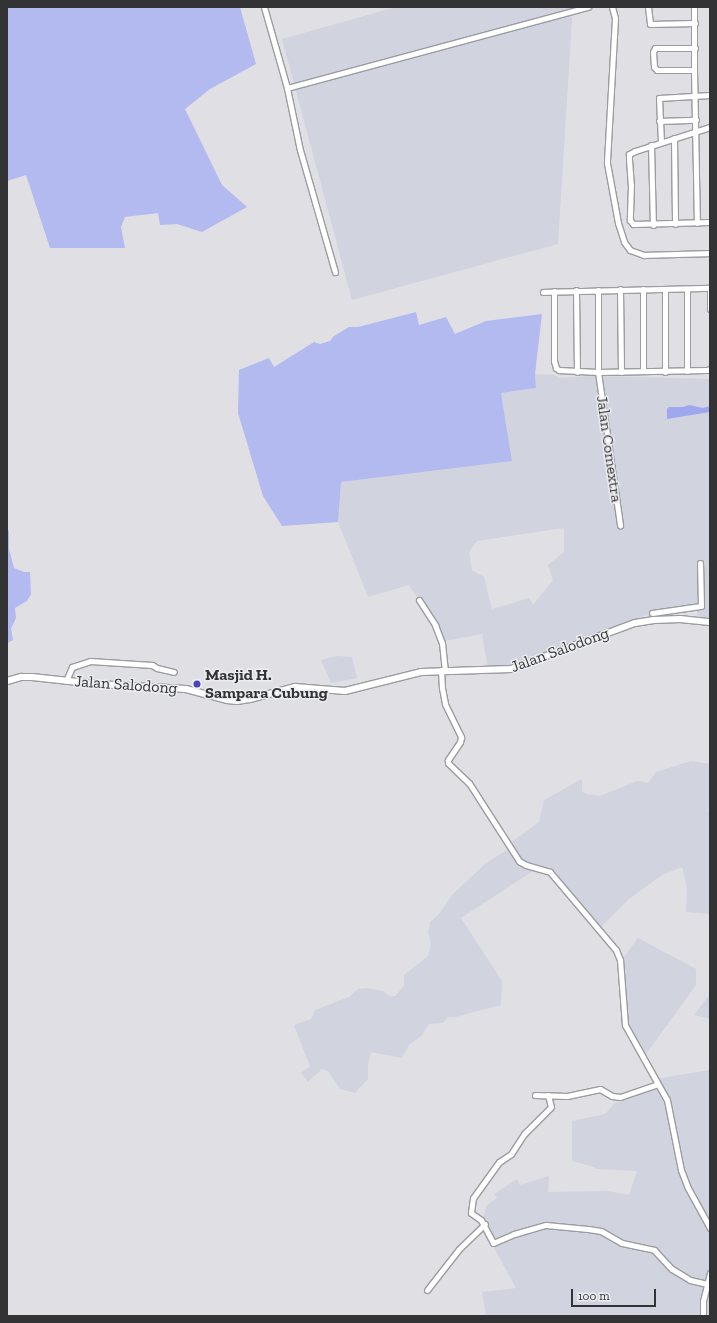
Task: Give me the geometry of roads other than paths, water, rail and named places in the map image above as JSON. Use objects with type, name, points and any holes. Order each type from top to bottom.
[{"type":"street","points":[[264,7],[287,88],[300,150],[335,272]]},
{"type":"street","points":[[287,88],[588,7]]},
{"type":"street","points":[[612,7],[615,18],[607,163],[621,235],[626,246],[630,250],[644,255],[710,253]]},
{"type":"street","points":[[648,7],[650,24],[695,23]]},
{"type":"street","points":[[694,7],[697,223]]},
{"type":"street","points":[[694,70],[657,70],[654,67],[653,52],[655,48],[695,48]]},
{"type":"street","points":[[661,142],[658,100],[660,97],[710,95]]},
{"type":"street","points":[[659,120],[696,120]]},
{"type":"street","points":[[710,127],[651,144],[630,153],[629,159],[631,185],[630,220],[636,225],[710,222]]},
{"type":"street","points":[[674,138],[675,224]]},
{"type":"street","points":[[651,144],[653,224]]},
{"type":"street","points":[[543,292],[576,290],[710,288],[710,309]]},
{"type":"street","points":[[620,289],[621,372]]},
{"type":"street","points":[[643,289],[643,371]]},
{"type":"street","points":[[665,289],[665,372]]},
{"type":"street","points":[[687,289],[687,371]]},
{"type":"street","points":[[576,290],[577,372]]},
{"type":"street","name":"Jalan Comextra","points":[[598,290],[598,372],[620,525]]},
{"type":"street","points":[[554,291],[555,365],[559,370],[577,372],[665,372],[710,369]]},
{"type":"street","points":[[652,613],[701,606],[700,563]]},
{"type":"street","points":[[419,600],[435,625],[442,643],[442,688],[445,704],[461,737],[460,742],[448,760],[448,763],[469,783],[519,861],[526,865],[550,872],[616,950],[620,960],[625,1025],[667,1100],[681,1170],[688,1188],[710,1228]]},
{"type":"street","name":"Jalan Salodong","points":[[7,681],[21,677],[32,677],[97,684],[186,689],[227,700],[237,701],[295,687],[345,691],[421,672],[443,670],[468,672],[511,669],[635,623],[654,620],[680,619],[710,622]]},
{"type":"street","points":[[66,681],[72,667],[90,661],[152,665],[157,668],[174,672]]},
{"type":"street","points":[[535,1094],[566,1096],[600,1089],[612,1096],[620,1097],[657,1084]]},
{"type":"street","points":[[548,1096],[551,1107],[524,1134],[511,1154],[499,1162],[475,1194],[471,1213],[484,1224],[493,1243],[514,1234],[546,1225],[601,1231],[622,1243],[654,1250],[672,1269],[690,1280],[708,1284]]},
{"type":"street","points":[[427,1290],[459,1249],[484,1224]]},
{"type":"street","points":[[703,1316],[703,1300],[710,1273]]},
{"type":"place","name":"Masjid H. Sampara Cubung","points":[[197,684]]}]
